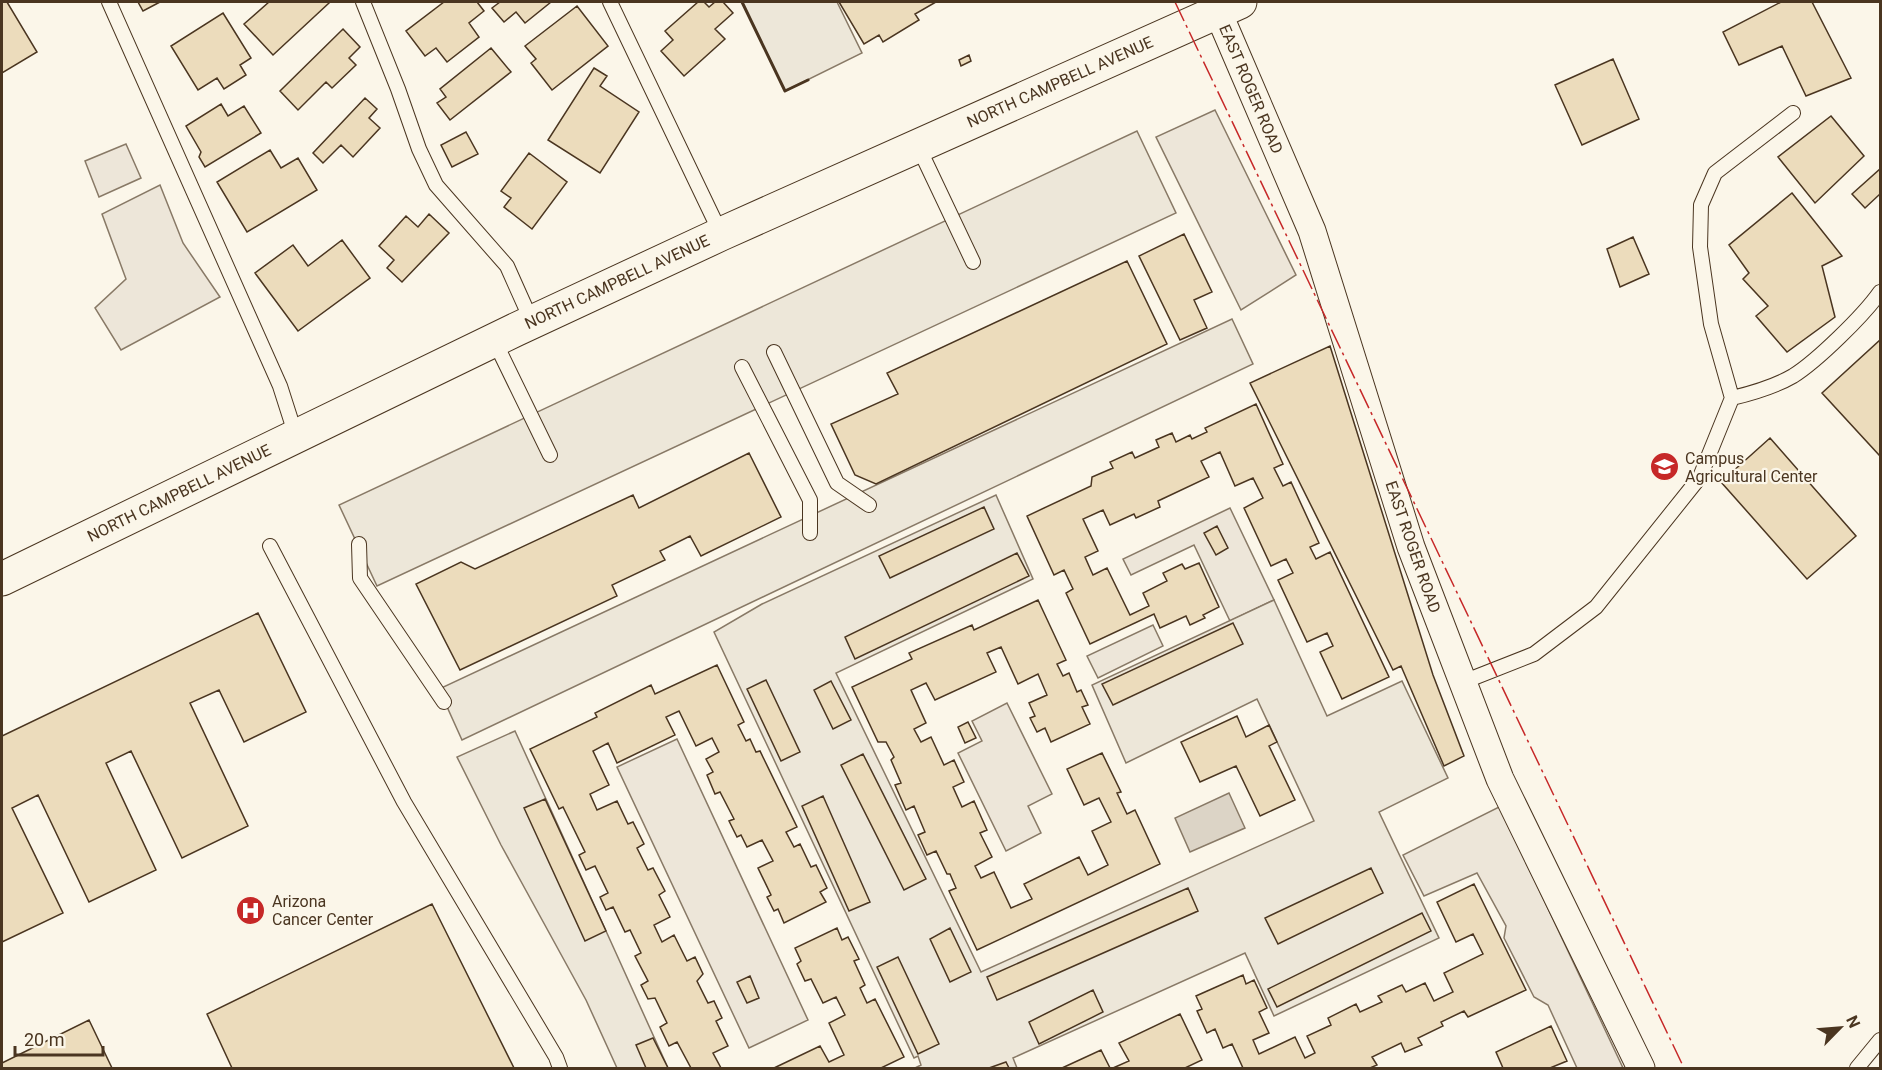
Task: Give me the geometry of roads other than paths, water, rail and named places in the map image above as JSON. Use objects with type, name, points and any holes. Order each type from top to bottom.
[{"type":"main road","name":"NORTH CAMPBELL AVENUE","points":[[2,579],[532,322],[721,234],[1229,7]]},
{"type":"street","name":"EAST ROGER ROAD","points":[[1229,7],[1312,231],[1411,547],[1500,779],[1641,1068]]},
{"type":"lane","points":[[109,2],[280,386],[296,436]]},
{"type":"lane","points":[[363,2],[400,94],[419,149],[436,185],[507,267],[532,322]]},
{"type":"lane","points":[[610,2],[721,234]]},
{"type":"lane","points":[[1463,682],[1534,654],[1596,607],[1700,477],[1732,399],[1710,324],[1700,247],[1701,205],[1715,172],[1793,113]]},
{"type":"lane","points":[[918,146],[973,262]]},
{"type":"lane","points":[[1732,399],[1761,391],[1793,375],[1868,309],[1881,292]]},
{"type":"lane","points":[[494,340],[550,455]]},
{"type":"lane","points":[[774,352],[837,483],[869,505]]},
{"type":"lane","points":[[742,367],[810,500],[810,533]]},
{"type":"lane","points":[[359,544],[360,578],[444,702]]},
{"type":"lane","points":[[270,546],[404,802],[556,1057],[560,1068]]},
{"type":"lane","points":[[1857,1068],[1881,1040]]},
{"type":"place","name":"Campus Agricultural Center","points":[[1664,467]]},
{"type":"place","name":"Arizona Cancer Center","points":[[251,910]]}]
